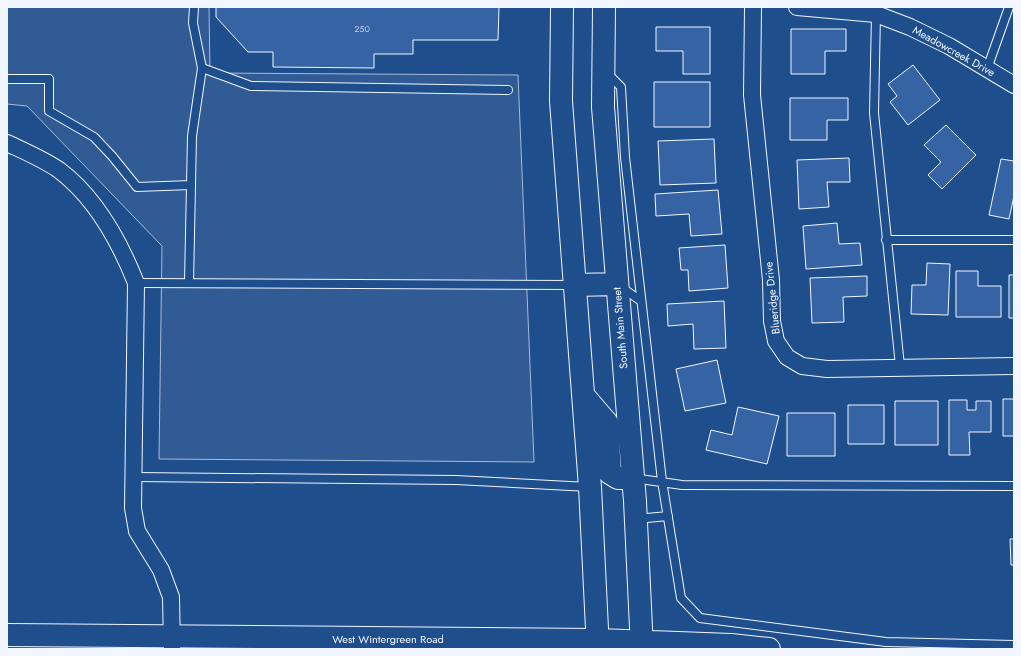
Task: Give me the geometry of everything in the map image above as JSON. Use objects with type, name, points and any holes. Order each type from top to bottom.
[{"type":"street","points":[[562,7],[561,101],[590,487],[598,644]]},
{"type":"street","name":"South Main Street","points":[[604,7],[603,107],[633,478],[642,645]]},
{"type":"street","name":"Blueridge Drive","points":[[752,7],[752,95],[771,280],[772,321],[776,341],[787,357],[802,366],[827,368],[900,366],[1014,366]]},
{"type":"street","name":"Meadowcreek Drive","points":[[798,7],[877,11],[942,42],[1014,85]]},
{"type":"street","points":[[7,143],[58,170],[87,195],[109,227],[128,262],[136,282],[133,508],[137,531],[161,570],[171,597],[172,643]]},
{"type":"street","points":[[575,286],[617,284]]},
{"type":"street","points":[[583,395],[606,423],[610,473],[618,478],[633,478]]},
{"type":"street","name":"West Wintergreen Road","points":[[7,635],[172,643],[732,645],[769,649]]},
{"type":"lane","points":[[190,283],[192,136],[202,68],[193,23],[194,7]]},
{"type":"lane","points":[[987,69],[1010,7]]},
{"type":"lane","points":[[877,11],[874,113],[900,366]]},
{"type":"lane","points":[[202,68],[251,86],[508,90]]},
{"type":"lane","points":[[604,70],[621,87],[625,157],[641,301],[662,481],[680,598],[700,618],[886,642],[1014,645]]},
{"type":"lane","points":[[7,79],[49,79],[49,110],[94,137],[112,156],[137,187],[191,185]]},
{"type":"lane","points":[[886,240],[1014,240]]},
{"type":"lane","points":[[136,282],[575,286]]},
{"type":"lane","points":[[617,284],[641,301]]},
{"type":"lane","points":[[134,477],[456,480],[590,487]]},
{"type":"lane","points":[[633,478],[682,485],[1014,486]]},
{"type":"lane","points":[[635,519],[668,516]]},
{"type":"shaded area","points":[[7,7],[209,7],[210,73],[518,75],[534,462],[159,459],[162,246],[27,106],[7,104]]},
{"type":"building","points":[[216,7],[499,7],[498,40],[413,40],[413,54],[374,54],[374,68],[273,67],[273,52],[248,52],[216,17]]},
{"type":"building","points":[[656,27],[710,27],[710,74],[683,74],[683,51],[656,51]]},
{"type":"building","points":[[791,29],[846,29],[846,51],[825,51],[825,74],[791,74]]},
{"type":"building","points":[[913,65],[940,100],[908,125],[890,102],[897,96],[888,84]]},
{"type":"building","points":[[654,82],[710,82],[710,127],[654,127]]},
{"type":"building","points":[[790,98],[848,98],[848,120],[827,120],[827,140],[790,140]]},
{"type":"building","points":[[946,125],[976,155],[942,189],[928,175],[941,162],[924,145]]},
{"type":"building","points":[[714,139],[716,183],[660,185],[658,141]]},
{"type":"building","points":[[849,158],[850,182],[827,182],[829,207],[799,209],[797,160]]},
{"type":"building","points":[[1001,159],[1014,161],[1014,196],[1009,219],[989,215]]},
{"type":"building","points":[[718,190],[722,234],[691,236],[689,214],[656,216],[655,194]]},
{"type":"building","points":[[837,223],[839,244],[860,243],[862,265],[806,269],[803,226]]},
{"type":"building","points":[[725,245],[728,288],[689,291],[688,270],[681,270],[679,248]]},
{"type":"building","points":[[927,263],[950,264],[948,315],[911,314],[912,285],[926,285]]},
{"type":"building","points":[[956,271],[978,271],[978,286],[1001,286],[1001,317],[956,317]]},
{"type":"building","points":[[1009,275],[1014,275],[1014,318],[1009,318]]},
{"type":"building","points":[[867,276],[867,296],[843,297],[844,322],[812,323],[810,278]]},
{"type":"building","points":[[724,301],[726,348],[694,349],[693,324],[668,326],[667,304]]},
{"type":"building","points":[[717,360],[726,403],[685,411],[676,369]]},
{"type":"building","points":[[1003,399],[1014,399],[1014,436],[1003,436]]},
{"type":"building","points":[[949,400],[967,400],[967,410],[976,410],[976,401],[991,401],[991,432],[969,432],[970,455],[949,455]]},
{"type":"building","points":[[895,401],[938,401],[938,445],[895,445]]},
{"type":"building","points":[[848,405],[884,405],[884,444],[848,444]]},
{"type":"building","points":[[738,407],[779,416],[767,464],[706,450],[711,430],[732,435]]},
{"type":"building","points":[[787,413],[835,413],[835,456],[787,456]]},
{"type":"building","points":[[1010,539],[1014,539],[1014,565],[1011,565]]}]
